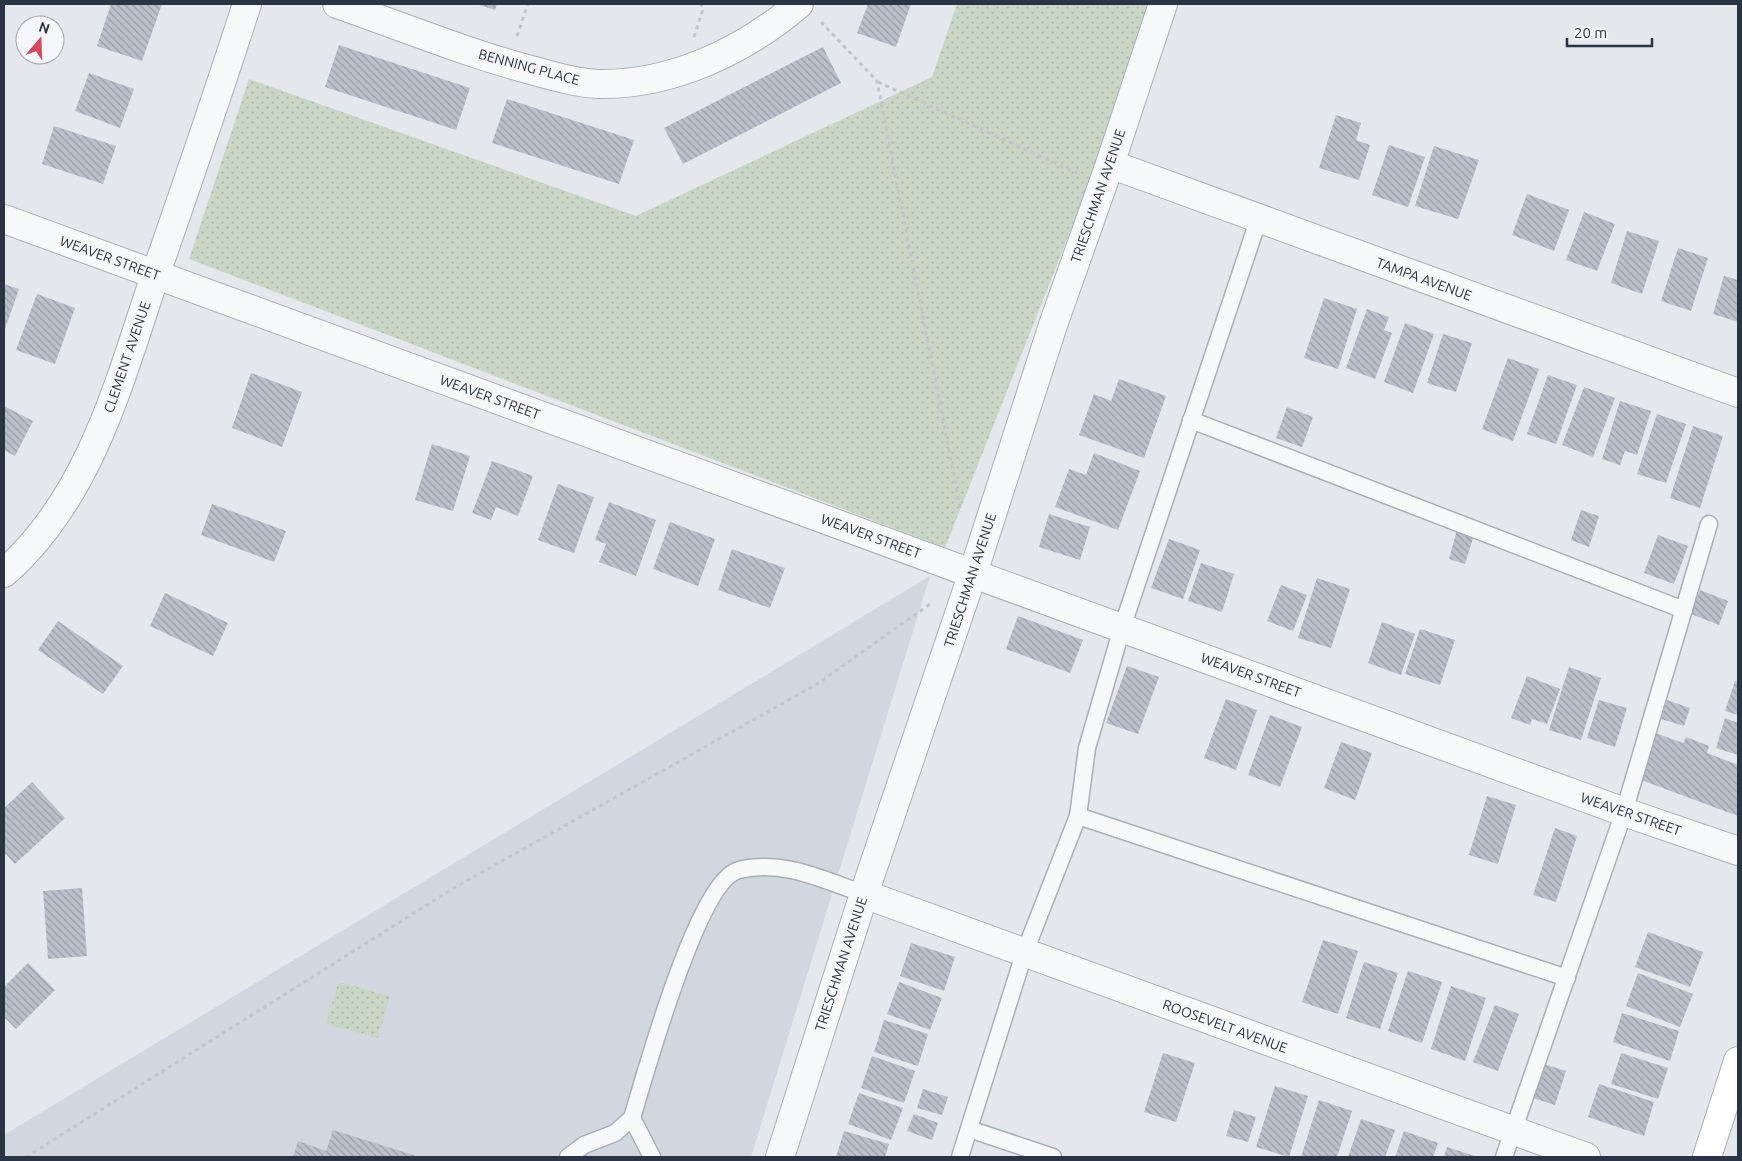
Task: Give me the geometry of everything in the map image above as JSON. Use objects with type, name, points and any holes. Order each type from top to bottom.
[{"type":"street","name":"CLEMENT AVENUE","points":[[4,573],[27,553],[47,528],[65,502],[86,463],[119,384],[247,4]]},
{"type":"street","name":"BENNING PLACE","points":[[337,4],[507,64],[563,78],[597,84],[640,82],[684,70],[738,47],[808,11]]},
{"type":"street","name":"TRIESCHMAN AVENUE","points":[[780,1157],[864,894],[973,573],[1053,324],[1110,164],[1163,4]]},
{"type":"street","name":"TAMPA AVENUE","points":[[1110,164],[1738,393]]},
{"type":"street","name":"WEAVER STREET","points":[[4,219],[1624,812],[1738,851]]},
{"type":"street","name":"ROOSEVELT AVENUE","points":[[864,894],[1024,954],[1586,1157]]},
{"type":"street","points":[[1707,1157],[1738,1061]]},
{"type":"lane","points":[[960,1157],[1024,954],[1078,816],[1087,748],[1122,628],[1259,218]]},
{"type":"lane","points":[[1191,420],[1684,610]]},
{"type":"lane","points":[[1504,1157],[1512,1130],[1568,978],[1624,812],[1709,524]]},
{"type":"lane","points":[[1078,816],[1568,978]]},
{"type":"lane","points":[[568,1157],[584,1144],[614,1133],[632,1118],[684,955],[702,914],[719,888],[736,871],[760,867],[794,869],[864,894]]},
{"type":"lane","points":[[632,1118],[652,1157]]},
{"type":"lane","points":[[969,1129],[1053,1157]]},
{"type":"path","points":[[507,64],[528,4]]},
{"type":"path","points":[[808,11],[877,81],[1080,174],[1110,164]]},
{"type":"path","points":[[877,81],[962,515]]},
{"type":"path","points":[[26,1157],[454,888],[817,684],[934,601]]},
{"type":"shaded area","points":[[930,576],[751,1157],[4,1157],[4,1135]]},
{"type":"green space","points":[[957,4],[1160,4],[945,548],[189,259],[249,79],[636,216],[932,77]]},
{"type":"green space","points":[[338,982],[390,996],[378,1038],[326,1024]]},
{"type":"building","points":[[111,4],[162,4],[142,61],[97,46]]},
{"type":"building","points":[[476,4],[497,4],[495,10]]},
{"type":"building","points":[[868,4],[911,4],[896,47],[857,33]]},
{"type":"building","points":[[339,45],[470,88],[456,130],[325,87]]},
{"type":"building","points":[[823,47],[841,83],[683,164],[664,128]]},
{"type":"building","points":[[89,73],[134,89],[120,128],[75,111]]},
{"type":"building","points":[[507,99],[634,140],[619,184],[492,143]]},
{"type":"building","points":[[1336,115],[1361,123],[1356,140],[1370,145],[1359,180],[1319,168]]},
{"type":"building","points":[[54,126],[116,146],[103,184],[42,164]]},
{"type":"building","points":[[1389,145],[1425,157],[1408,207],[1372,195]]},
{"type":"building","points":[[1434,146],[1479,160],[1458,219],[1415,206]]},
{"type":"building","points":[[1527,194],[1569,210],[1554,251],[1512,235]]},
{"type":"building","points":[[1584,212],[1615,224],[1597,271],[1566,260]]},
{"type":"building","points":[[1627,231],[1659,241],[1642,294],[1611,283]]},
{"type":"building","points":[[1678,248],[1708,258],[1691,311],[1661,301]]},
{"type":"building","points":[[1724,276],[1738,280],[1738,322],[1713,314]]},
{"type":"building","points":[[4,284],[19,289],[4,332]]},
{"type":"building","points":[[37,294],[75,308],[55,364],[16,350]]},
{"type":"building","points":[[1324,298],[1357,309],[1338,369],[1304,358]]},
{"type":"building","points":[[1367,309],[1389,317],[1384,330],[1392,333],[1375,379],[1346,368]]},
{"type":"building","points":[[1405,323],[1434,334],[1413,393],[1384,382]]},
{"type":"building","points":[[1443,334],[1472,343],[1456,392],[1427,383]]},
{"type":"building","points":[[1508,358],[1539,369],[1513,441],[1482,429]]},
{"type":"building","points":[[251,373],[302,392],[282,447],[232,428]]},
{"type":"building","points":[[1548,375],[1577,385],[1556,444],[1527,434]]},
{"type":"building","points":[[1119,379],[1166,396],[1144,458],[1079,435],[1094,394],[1111,401]]},
{"type":"building","points":[[1584,387],[1615,398],[1593,457],[1562,445]]},
{"type":"building","points":[[1620,401],[1651,411],[1637,455],[1625,451],[1620,465],[1602,459]]},
{"type":"building","points":[[4,406],[33,421],[15,456],[4,450]]},
{"type":"building","points":[[1287,407],[1313,417],[1302,447],[1276,438]]},
{"type":"building","points":[[1657,414],[1686,424],[1666,483],[1637,474]]},
{"type":"building","points":[[1693,426],[1723,436],[1700,508],[1670,498]]},
{"type":"building","points":[[432,444],[470,456],[453,511],[415,500]]},
{"type":"building","points":[[1094,453],[1140,471],[1118,530],[1055,507],[1069,469],[1086,475]]},
{"type":"building","points":[[492,461],[533,476],[518,516],[496,507],[491,520],[472,513]]},
{"type":"building","points":[[558,484],[594,497],[574,553],[538,540]]},
{"type":"building","points":[[609,502],[656,520],[636,576],[599,562],[606,544],[595,540]]},
{"type":"building","points":[[212,504],[286,531],[274,562],[201,535]]},
{"type":"building","points":[[1581,510],[1599,516],[1589,547],[1571,540]]},
{"type":"building","points":[[1049,514],[1090,527],[1080,560],[1039,547]]},
{"type":"building","points":[[670,522],[715,539],[698,586],[653,569]]},
{"type":"building","points":[[1457,530],[1474,535],[1465,564],[1449,559]]},
{"type":"building","points":[[1658,535],[1688,546],[1674,584],[1644,573]]},
{"type":"building","points":[[1169,539],[1200,550],[1183,599],[1151,588]]},
{"type":"building","points":[[732,549],[785,568],[770,608],[718,590]]},
{"type":"building","points":[[1201,563],[1234,574],[1222,612],[1188,601]]},
{"type":"building","points":[[1317,578],[1350,589],[1331,648],[1298,638]]},
{"type":"building","points":[[1281,585],[1307,595],[1293,631],[1267,621]]},
{"type":"building","points":[[1700,590],[1728,601],[1719,625],[1691,614]]},
{"type":"building","points":[[165,593],[228,623],[213,656],[150,626]]},
{"type":"building","points":[[1018,616],[1083,640],[1070,673],[1006,649]]},
{"type":"building","points":[[58,621],[123,666],[103,694],[38,650]]},
{"type":"building","points":[[1382,622],[1415,634],[1401,675],[1368,663]]},
{"type":"building","points":[[1420,629],[1455,640],[1440,685],[1405,674]]},
{"type":"building","points":[[1127,666],[1159,677],[1138,734],[1106,723]]},
{"type":"building","points":[[1569,667],[1601,678],[1581,740],[1549,730]]},
{"type":"building","points":[[1527,676],[1560,689],[1547,724],[1532,719],[1530,725],[1511,718]]},
{"type":"building","points":[[1735,681],[1738,682],[1738,715],[1725,711]]},
{"type":"building","points":[[1226,699],[1257,710],[1236,770],[1204,758]]},
{"type":"building","points":[[1599,700],[1627,708],[1615,747],[1587,738]]},
{"type":"building","points":[[1667,700],[1690,708],[1684,726],[1661,719]]},
{"type":"building","points":[[1270,715],[1302,727],[1280,787],[1248,775]]},
{"type":"building","points":[[1725,718],[1738,723],[1738,755],[1716,748]]},
{"type":"building","points":[[1650,731],[1683,743],[1686,737],[1709,746],[1707,753],[1738,765],[1738,816],[1633,777]]},
{"type":"building","points":[[1341,742],[1372,753],[1355,800],[1324,788]]},
{"type":"building","points":[[32,782],[65,818],[15,864],[4,852],[4,808]]},
{"type":"building","points":[[1487,796],[1516,805],[1498,864],[1469,855]]},
{"type":"building","points":[[1555,828],[1577,836],[1556,902],[1533,895]]},
{"type":"building","points":[[82,888],[87,956],[48,959],[43,891]]},
{"type":"building","points":[[1648,932],[1703,952],[1690,987],[1635,967]]},
{"type":"building","points":[[1323,940],[1358,951],[1338,1014],[1302,1002]]},
{"type":"building","points":[[911,943],[955,957],[944,991],[900,976]]},
{"type":"building","points":[[1364,962],[1398,973],[1380,1029],[1346,1018]]},
{"type":"building","points":[[28,963],[55,990],[16,1029],[4,1017],[4,987]]},
{"type":"building","points":[[1408,971],[1442,982],[1422,1043],[1388,1031]]},
{"type":"building","points":[[1638,973],[1693,994],[1680,1027],[1626,1006]]},
{"type":"building","points":[[899,982],[942,998],[930,1030],[887,1014]]},
{"type":"building","points":[[1451,986],[1486,998],[1465,1061],[1431,1049]]},
{"type":"building","points":[[1495,1005],[1519,1014],[1498,1071],[1473,1062]]},
{"type":"building","points":[[1622,1013],[1679,1031],[1670,1061],[1613,1042]]},
{"type":"building","points":[[884,1020],[928,1034],[918,1066],[874,1052]]},
{"type":"building","points":[[1163,1053],[1195,1063],[1176,1122],[1144,1112]]},
{"type":"building","points":[[1621,1053],[1668,1068],[1658,1099],[1611,1084]]},
{"type":"building","points":[[872,1056],[915,1071],[904,1103],[861,1088]]},
{"type":"building","points":[[1544,1064],[1566,1071],[1555,1105],[1533,1098]]},
{"type":"building","points":[[1599,1084],[1654,1102],[1644,1136],[1588,1117]]},
{"type":"building","points":[[1275,1086],[1308,1096],[1289,1157],[1256,1147]]},
{"type":"building","points":[[923,1089],[948,1097],[942,1115],[917,1108]]},
{"type":"building","points":[[859,1093],[903,1108],[891,1140],[848,1124]]},
{"type":"building","points":[[1319,1100],[1352,1111],[1337,1157],[1301,1157]]},
{"type":"building","points":[[1234,1110],[1256,1117],[1248,1142],[1226,1136]]},
{"type":"building","points":[[914,1114],[938,1123],[932,1140],[907,1131]]},
{"type":"building","points":[[1361,1119],[1395,1130],[1385,1157],[1348,1157]]},
{"type":"building","points":[[333,1130],[420,1157],[293,1157],[298,1141],[326,1151]]},
{"type":"building","points":[[844,1131],[889,1144],[885,1157],[836,1157]]},
{"type":"building","points":[[1404,1131],[1438,1143],[1433,1157],[1395,1157]]},
{"type":"building","points":[[1447,1147],[1478,1157],[1444,1157]]}]
